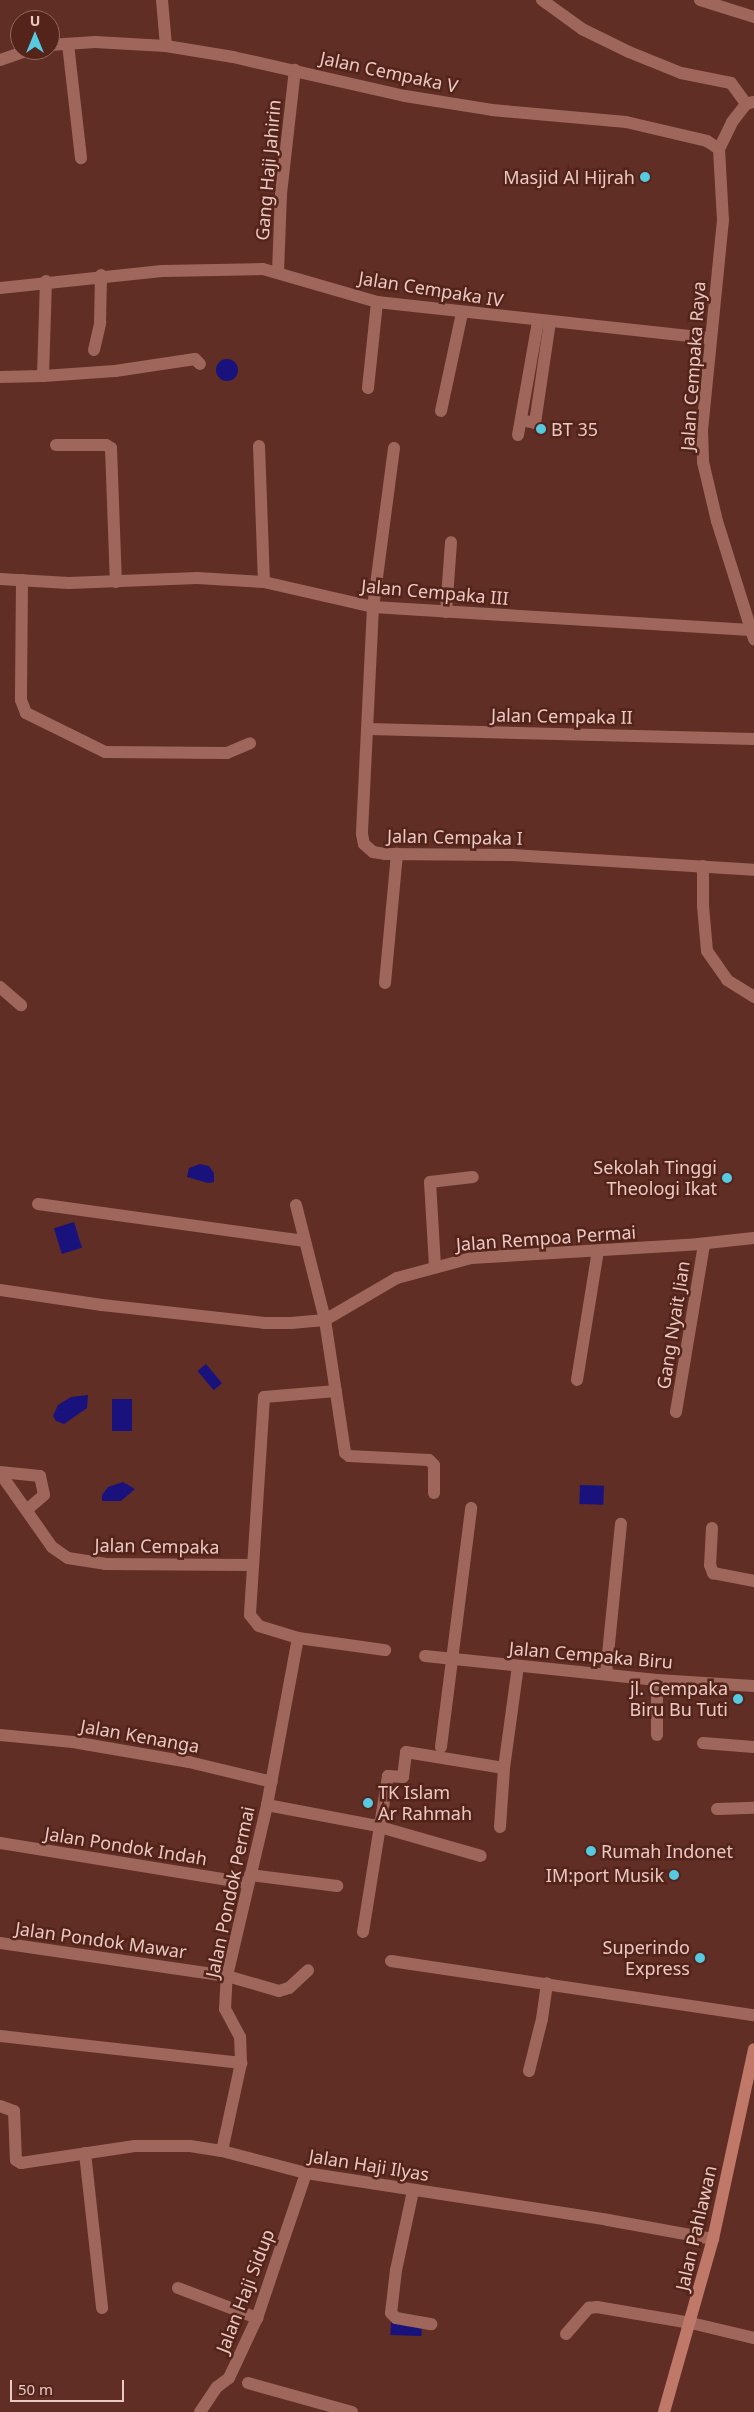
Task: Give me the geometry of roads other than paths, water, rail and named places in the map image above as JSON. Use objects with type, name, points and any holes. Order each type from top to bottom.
[{"type":"main road","name":"Jalan Pahlawan","points":[[664,2412],[691,2323],[713,2240],[752,2073],[754,2049]]},
{"type":"street","points":[[162,0],[166,46]]},
{"type":"street","points":[[542,0],[582,28],[629,52],[681,73],[732,83],[750,102],[719,149]]},
{"type":"street","points":[[700,0],[754,17]]},
{"type":"street","name":"Jalan Cempaka V","points":[[60,44],[166,46],[295,70],[405,96],[483,109],[626,122],[707,141],[719,149]]},
{"type":"street","points":[[68,44],[81,158]]},
{"type":"street","name":"Gang Haji Jahirin","points":[[278,272],[281,194],[295,70]]},
{"type":"street","name":"Jalan Cempaka Raya","points":[[719,149],[723,220],[702,430],[703,462],[752,635]]},
{"type":"street","name":"Jalan Cempaka IV","points":[[0,288],[46,280],[162,271],[278,272],[377,302],[544,322],[710,338]]},
{"type":"street","points":[[94,350],[100,323],[101,275]]},
{"type":"street","points":[[43,376],[46,280]]},
{"type":"street","points":[[368,388],[377,302]]},
{"type":"street","points":[[441,411],[462,313]]},
{"type":"street","points":[[518,435],[544,322]]},
{"type":"street","points":[[0,377],[115,371],[195,359],[200,364]]},
{"type":"street","points":[[56,444],[106,444],[111,448],[116,582]]},
{"type":"street","points":[[259,446],[264,582]]},
{"type":"street","name":"Jalan Cempaka I","points":[[394,448],[373,607],[369,729],[362,834],[364,844],[373,852],[397,854],[512,856],[754,870]]},
{"type":"street","points":[[446,612],[451,542]]},
{"type":"street","name":"Jalan Cempaka III","points":[[0,578],[116,582],[198,578],[264,582],[373,607],[752,635]]},
{"type":"street","points":[[22,580],[21,700],[26,713],[105,752],[227,753],[250,743]]},
{"type":"street","name":"Jalan Cempaka II","points":[[369,729],[754,739]]},
{"type":"street","points":[[386,983],[397,854]]},
{"type":"street","points":[[703,866],[702,906],[707,950],[727,980],[754,997]]},
{"type":"street","points":[[0,987],[21,1005]]},
{"type":"street","points":[[435,1266],[430,1182],[473,1177]]},
{"type":"street","points":[[38,1204],[304,1241]]},
{"type":"street","points":[[296,1205],[324,1320],[347,1455],[429,1460],[434,1465],[434,1493]]},
{"type":"street","name":"Jalan Rempoa Permai","points":[[324,1320],[397,1278],[435,1266],[470,1258],[704,1244],[754,1238]]},
{"type":"street","name":"Gang Nyait Jian","points":[[676,1412],[704,1244]]},
{"type":"street","points":[[577,1380],[598,1251]]},
{"type":"street","points":[[0,1290],[102,1305],[264,1323],[324,1320]]},
{"type":"street","points":[[336,1391],[264,1397],[251,1565],[251,1618],[259,1626],[298,1638],[385,1650]]},
{"type":"street","points":[[0,1473],[40,1476],[44,1494],[27,1510]]},
{"type":"street","name":"Jalan Cempaka","points":[[0,1473],[56,1551],[78,1561],[105,1564],[251,1565]]},
{"type":"street","points":[[441,1747],[454,1660],[471,1508]]},
{"type":"street","points":[[606,1674],[621,1524]]},
{"type":"street","points":[[712,1528],[710,1565],[713,1573],[754,1582]]},
{"type":"street","name":"Jalan Pondok Permai","points":[[222,2151],[241,2063],[240,2037],[225,2009],[227,1976],[272,1782],[298,1638]]},
{"type":"street","name":"Jalan Cempaka Biru","points":[[425,1656],[657,1680],[754,1686]]},
{"type":"street","points":[[500,1827],[504,1768],[518,1666]]},
{"type":"street","points":[[657,1680],[658,1736]]},
{"type":"street","name":"Jalan Kenanga","points":[[0,1735],[73,1742],[189,1762],[272,1782]]},
{"type":"street","points":[[703,1742],[754,1747]]},
{"type":"street","points":[[363,1932],[388,1776],[403,1777],[406,1752],[504,1768]]},
{"type":"street","points":[[267,1805],[381,1828],[481,1856]]},
{"type":"street","points":[[717,1809],[754,1808]]},
{"type":"street","name":"Jalan Pondok Indah","points":[[0,1843],[248,1879],[337,1886]]},
{"type":"street","name":"Jalan Pondok Mawar","points":[[0,1943],[227,1976],[282,1991],[308,1970]]},
{"type":"street","points":[[391,1961],[754,2015]]},
{"type":"street","points":[[529,2071],[542,2019],[547,1983]]},
{"type":"street","points":[[0,2036],[241,2063]]},
{"type":"street","name":"Jalan Haji Ilyas","points":[[0,2106],[14,2112],[16,2160],[21,2163],[154,2145],[222,2151],[306,2173],[608,2220],[713,2240]]},
{"type":"street","points":[[85,2153],[102,2308]]},
{"type":"street","name":"Jalan Haji Sidup","points":[[200,2412],[211,2395],[229,2378],[257,2318],[306,2173]]},
{"type":"street","points":[[413,2191],[396,2270],[391,2313],[396,2318],[431,2324]]},
{"type":"street","points":[[178,2288],[257,2318]]},
{"type":"street","points":[[566,2334],[593,2307],[691,2323],[754,2338]]},
{"type":"street","points":[[248,2383],[337,2410],[352,2412]]},
{"type":"place","name":"Masjid Al Hijrah","points":[[645,177]]},
{"type":"place","name":"BT 35","points":[[541,429]]},
{"type":"place","name":"Sekolah Tinggi Theologi Ikat","points":[[727,1178]]},
{"type":"place","name":"jl. Cempaka Biru Bu Tuti","points":[[738,1699]]},
{"type":"place","name":"TK Islam Ar Rahmah","points":[[368,1803]]},
{"type":"place","name":"Rumah Indonet","points":[[591,1851]]},
{"type":"place","name":"IM:port Musik","points":[[674,1875]]},
{"type":"place","name":"Superindo Express","points":[[700,1958]]}]
